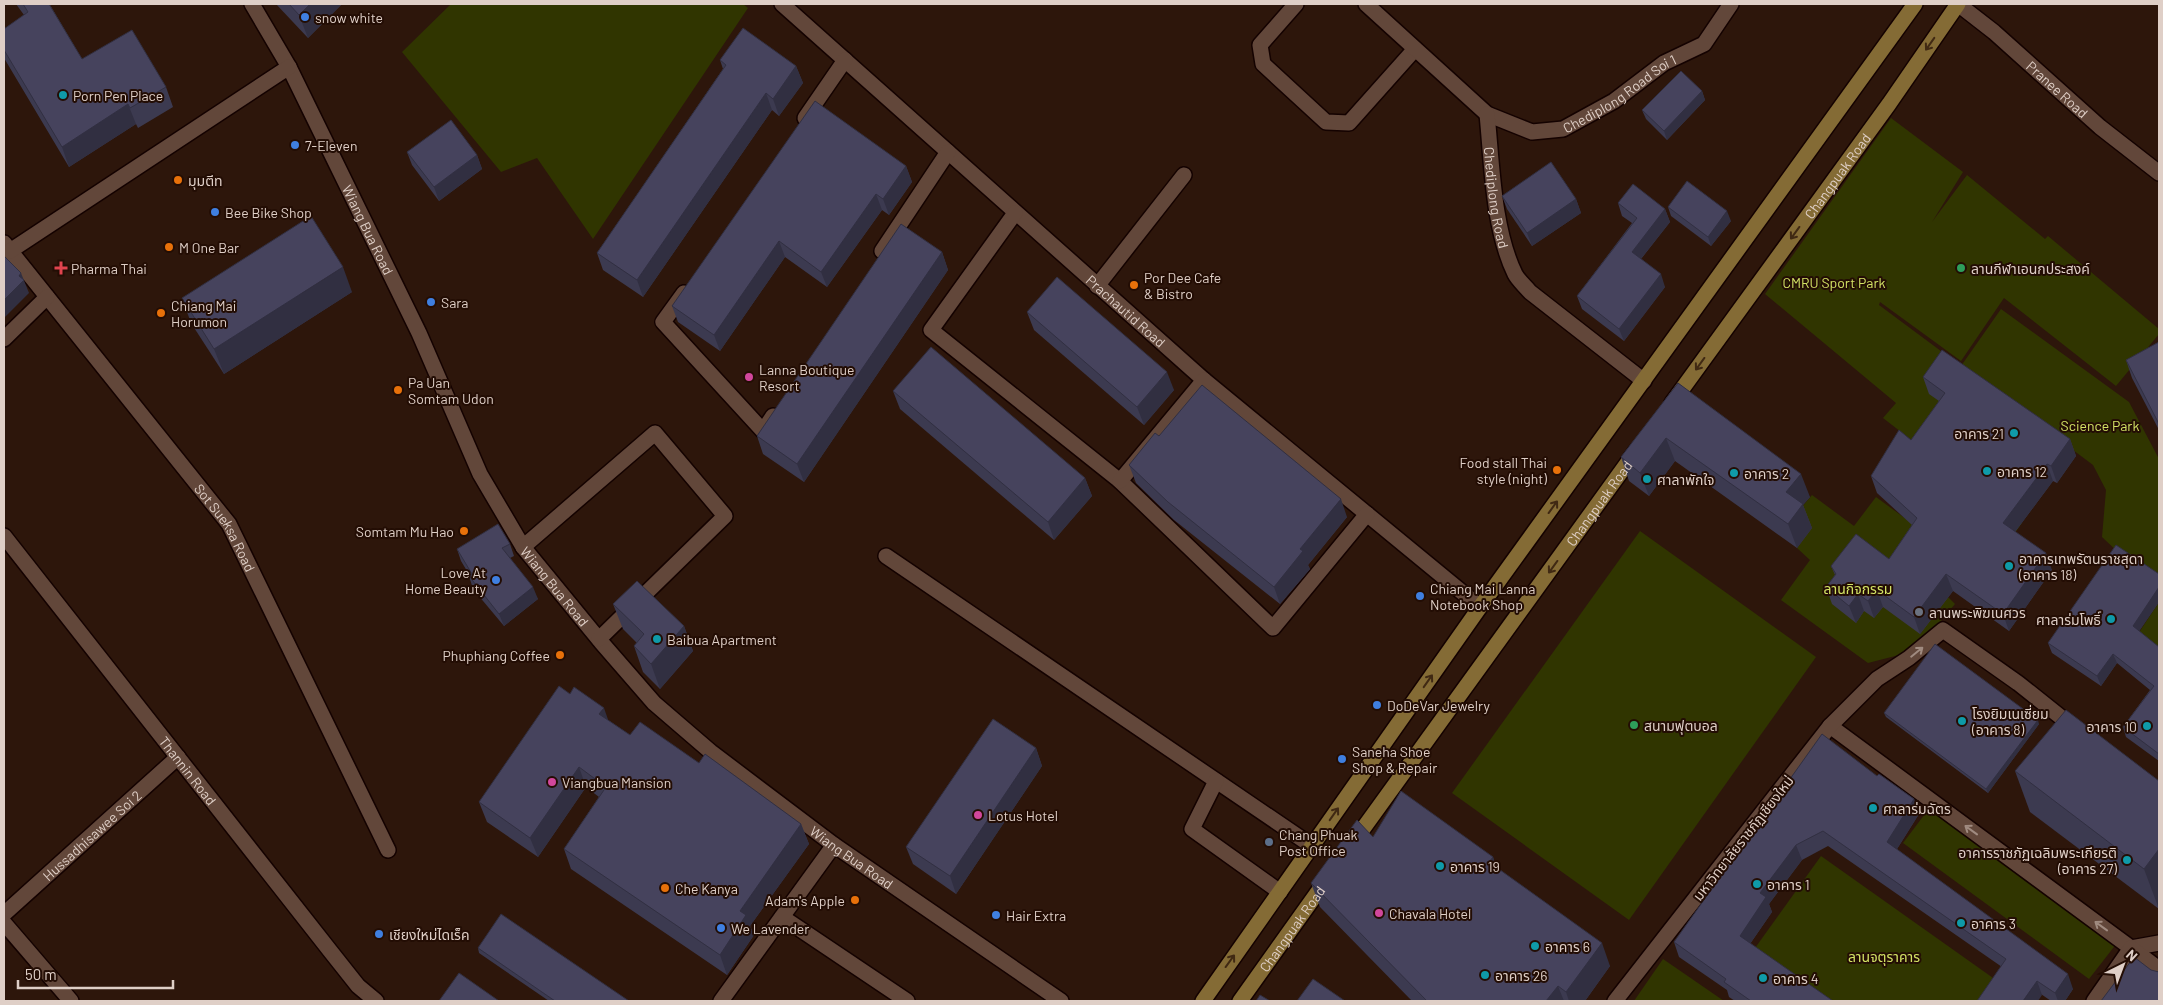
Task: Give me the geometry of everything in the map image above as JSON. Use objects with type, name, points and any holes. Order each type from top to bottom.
[{"type":"main road","points":[[1203,1001],[1480,607],[1914,4]]},
{"type":"main road","name":"Changpuak Road","points":[[1664,414],[1889,104],[1958,4]]},
{"type":"main road","name":"Changpuak Road","points":[[1240,1001],[1646,437]]},
{"type":"street","name":"Wiang Bua Road","points":[[252,4],[289,67],[419,333],[480,474],[523,547],[654,703],[712,752],[834,845],[1061,1001]]},
{"type":"street","name":"Prachautid Road","points":[[782,4],[1204,380],[1480,607]]},
{"type":"street","points":[[1296,4],[1260,45],[1263,64],[1326,122],[1349,123],[1415,49]]},
{"type":"street","points":[[1366,4],[1487,114]]},
{"type":"street","name":"Chediplong Road Soi 1","points":[[1487,114],[1532,132],[1562,129],[1614,101],[1664,63],[1704,44],[1731,4]]},
{"type":"street","name":"Pranee Road","points":[[1958,4],[1994,32],[2100,127],[2159,173]]},
{"type":"street","points":[[794,134],[845,60]]},
{"type":"street","points":[[7,247],[289,67]]},
{"type":"street","name":"Chediplong Road","points":[[1487,114],[1496,208],[1508,257],[1516,276],[1530,292],[1644,381]]},
{"type":"street","points":[[872,267],[948,152]]},
{"type":"street","points":[[1097,286],[1184,175]]},
{"type":"street","points":[[1015,213],[931,330],[1120,481],[1273,628],[1367,514]]},
{"type":"street","name":"Sot Sueksa Road","points":[[7,247],[229,524],[388,850]]},
{"type":"street","points":[[692,282],[663,322],[763,431],[779,407]]},
{"type":"street","points":[[4,339],[47,297]]},
{"type":"street","points":[[1120,481],[1204,380]]},
{"type":"street","points":[[523,547],[655,433],[725,516],[599,639]]},
{"type":"street","name":"Thannin Road","points":[[4,536],[358,986],[376,1001]]},
{"type":"street","points":[[886,556],[1312,846]]},
{"type":"street","name":"มหาวิทยาลัยราชภัฏเชียงใหม่","points":[[1616,1001],[1830,726],[1877,679],[1909,658],[1943,630],[2033,694],[2092,742]]},
{"type":"street","points":[[1830,726],[2159,969]]},
{"type":"street","name":"Hussadhisawee Soi 2","points":[[4,914],[178,757]]},
{"type":"street","points":[[1216,781],[1192,829],[1280,892]]},
{"type":"street","points":[[721,1001],[834,845]]},
{"type":"street","points":[[782,917],[907,1001]]},
{"type":"street","points":[[4,923],[71,1001]]},
{"type":"street","points":[[2094,1001],[2131,948],[2159,943]]},
{"type":"green space","points":[[451,4],[743,4],[748,8],[593,239],[537,158],[501,172],[402,52]]},
{"type":"green space","name":"CMRU Sport Park","points":[[1891,118],[1963,172],[1932,222],[1967,175],[2045,239],[2048,236],[2159,329],[2159,334],[2116,386],[2004,298],[1961,361],[1880,302],[1879,305],[1953,360],[1952,410],[1923,449],[1883,418],[1896,403],[1765,294]]},
{"type":"green space","name":"Science Park","points":[[2001,309],[2129,402],[2159,459],[2159,581],[2120,554],[2102,537],[2106,490],[2093,465],[1961,366]]},
{"type":"green space","name":"ลานกิจกรรม","points":[[1942,463],[2022,523],[2010,540],[1924,573],[1955,604],[1939,623],[1899,655],[1868,663],[1781,600],[1810,560],[1797,548],[1811,528],[1795,515],[1812,495],[1854,526],[1876,497],[1906,519]]},
{"type":"green space","name":"สนามฟุตบอล","points":[[1640,531],[1816,657],[1629,920],[1452,793]]},
{"type":"green space","points":[[2159,602],[2159,655],[2136,637]]},
{"type":"green space","points":[[1931,806],[2117,943],[2089,979],[1903,843]]},
{"type":"green space","name":"ลานจตุราคาร","points":[[1821,856],[2003,985],[1992,1001],[1833,1001],[1755,948]]},
{"type":"green space","points":[[1663,959],[1724,1001],[1634,1001]]},
{"type":"building","points":[[23,4],[49,4],[82,59],[132,30],[166,87],[130,108],[128,104],[62,147],[4,50],[4,29],[28,12]]},
{"type":"building","points":[[289,4],[310,4],[299,15]]},
{"type":"building","points":[[743,28],[796,66],[773,99],[766,93],[637,280],[597,253],[726,65],[720,60]]},
{"type":"building","points":[[1681,71],[1702,91],[1664,131],[1642,110]]},
{"type":"building","points":[[815,101],[906,166],[883,199],[876,194],[821,272],[779,241],[714,335],[672,306]]},
{"type":"building","points":[[451,120],[477,155],[434,187],[407,152]]},
{"type":"building","points":[[1551,162],[1576,199],[1527,233],[1502,196]]},
{"type":"building","points":[[1687,181],[1727,211],[1708,237],[1668,207]]},
{"type":"building","points":[[1633,184],[1665,209],[1632,252],[1661,274],[1619,329],[1577,296],[1637,218],[1618,203]]},
{"type":"building","points":[[311,216],[343,267],[214,349],[182,298]]},
{"type":"building","points":[[901,224],[942,252],[797,464],[757,436]]},
{"type":"building","points":[[4,256],[21,273],[19,276],[24,280],[4,300]]},
{"type":"building","points":[[1057,277],[1167,372],[1137,407],[1027,312]]},
{"type":"building","points":[[2159,342],[2159,424],[2126,360]]},
{"type":"building","points":[[931,347],[1085,478],[1048,522],[893,391]]},
{"type":"building","points":[[1942,350],[2070,439],[2051,466],[2047,464],[2003,523],[2046,553],[2003,614],[1946,574],[1914,617],[1877,590],[1868,601],[1858,594],[1849,606],[1826,587],[1836,574],[1831,566],[1856,534],[1889,559],[1917,518],[1871,476],[1899,430],[1911,440],[1945,393],[1923,377]]},
{"type":"building","points":[[1678,383],[1801,474],[1786,492],[1803,504],[1788,524],[1666,438],[1640,473],[1621,457]]},
{"type":"building","points":[[1202,385],[1341,499],[1300,549],[1303,551],[1274,587],[1168,502],[1129,465],[1155,433],[1159,436]]},
{"type":"building","points":[[498,524],[510,544],[502,548],[533,587],[499,614],[469,576],[472,574],[457,549]]},
{"type":"building","name":"ศาลาร่มโพธิ์","points":[[2116,545],[2159,574],[2159,587],[2133,626],[2159,647],[2159,754],[2123,727],[2154,686],[2113,654],[2097,676],[2048,643]]},
{"type":"building","points":[[637,581],[684,626],[651,664],[634,646],[644,634],[613,604]]},
{"type":"building","name":"โรงยิมเนเซี่ยม (อาคาร 8)","points":[[1935,644],[2038,720],[1986,789],[1884,713]]},
{"type":"building","points":[[559,686],[570,694],[574,687],[604,708],[599,714],[630,735],[640,722],[699,763],[705,754],[801,824],[740,911],[746,915],[720,955],[564,849],[606,787],[579,767],[530,838],[479,802]]},
{"type":"building","points":[[2066,710],[2159,781],[2159,849],[2144,869],[2015,771]]},
{"type":"building","name":"Lotus Hotel","points":[[993,719],[1036,748],[950,876],[906,847]]},
{"type":"building","points":[[1822,734],[1877,776],[1879,774],[1914,799],[1887,842],[2068,974],[2055,993],[2037,981],[2023,1001],[1977,1001],[2006,959],[1823,831],[1796,845],[1760,893],[1766,897],[1740,936],[1833,1001],[1751,1001],[1724,982],[1726,979],[1674,942]]},
{"type":"building","points":[[1401,791],[1493,857],[1489,862],[1602,943],[1566,992],[1558,986],[1546,1001],[1427,1001],[1311,883],[1357,820],[1373,837]]},
{"type":"building","points":[[501,914],[629,1001],[555,1001],[478,948]]},
{"type":"building","points":[[2134,957],[2151,970],[2159,972],[2159,1001],[2101,1001]]},
{"type":"building","points":[[459,973],[499,1001],[439,1001]]},
{"type":"building","points":[[1313,979],[1345,1001],[1297,1001]]},
{"type":"building","points":[[1260,995],[1270,1001],[1256,1001]]},
{"type":"place","name":"snow white","points":[[305,17]]},
{"type":"place","name":"Porn Pen Place","points":[[63,95]]},
{"type":"place","name":"7-Eleven","points":[[295,145]]},
{"type":"place","name":"มุมตีท","points":[[178,180]]},
{"type":"place","name":"Bee Bike Shop","points":[[215,212]]},
{"type":"place","name":"M One Bar","points":[[169,247]]},
{"type":"place","name":"Pharma Thai","points":[[61,268]]},
{"type":"place","name":"ลานกีฬาเอนกประสงค์","points":[[1961,268]]},
{"type":"place","name":"Por Dee Cafe & Bistro","points":[[1134,285]]},
{"type":"place","name":"Sara","points":[[431,302]]},
{"type":"place","name":"Chiang Mai Horumon","points":[[161,313]]},
{"type":"place","name":"Lanna Boutique Resort","points":[[749,377]]},
{"type":"place","name":"Pa Uan Somtam Udon","points":[[398,390]]},
{"type":"place","name":"อาคาร 21","points":[[2014,433]]},
{"type":"place","name":"Food stall Thai style (night)","points":[[1557,470]]},
{"type":"place","name":"อาคาร 12","points":[[1987,471]]},
{"type":"place","name":"อาคาร 2","points":[[1734,473]]},
{"type":"place","name":"ศาลาพักใจ","points":[[1647,479]]},
{"type":"place","name":"Somtam Mu Hao","points":[[464,531]]},
{"type":"place","name":"อาคารเทพรัตนราชสุดา (อาคาร 18)","points":[[2009,566]]},
{"type":"place","name":"Love At Home Beauty","points":[[496,580]]},
{"type":"place","name":"Chiang Mai Lanna Notebook Shop","points":[[1420,596]]},
{"type":"place","name":"ลานพระพิฆเนศวร","points":[[1919,612]]},
{"type":"place","name":"ศาลาร่มโพธิ์","points":[[2111,619]]},
{"type":"place","name":"Baibua Apartment","points":[[657,639]]},
{"type":"place","name":"Phuphiang Coffee","points":[[560,655]]},
{"type":"place","name":"DoDeVar Jewelry","points":[[1377,705]]},
{"type":"place","name":"โรงยิมเนเซี่ยม (อาคาร 8)","points":[[1962,721]]},
{"type":"place","name":"สนามฟุตบอล","points":[[1634,725]]},
{"type":"place","name":"อาคาร 10","points":[[2147,726]]},
{"type":"place","name":"Saneha Shoe Shop & Repair","points":[[1342,759]]},
{"type":"place","name":"Viangbua Mansion","points":[[552,782]]},
{"type":"place","name":"ศาลาร่มฉัตร","points":[[1873,808]]},
{"type":"place","name":"Lotus Hotel","points":[[978,815]]},
{"type":"place","name":"Chang Phuak Post Office","points":[[1269,842]]},
{"type":"place","name":"อาคารราชภัฏเฉลิมพระเกียรติ (อาคาร 27)","points":[[2127,860]]},
{"type":"place","name":"อาคาร 19","points":[[1440,866]]},
{"type":"place","name":"อาคาร 1","points":[[1757,884]]},
{"type":"place","name":"Che Kanya","points":[[665,888]]},
{"type":"place","name":"Adam's Apple","points":[[855,900]]},
{"type":"place","name":"Chavala Hotel","points":[[1379,913]]},
{"type":"place","name":"Hair Extra","points":[[996,915]]},
{"type":"place","name":"อาคาร 3","points":[[1961,923]]},
{"type":"place","name":"We Lavender","points":[[721,928]]},
{"type":"place","name":"เชียงใหม่ไดเร็ค","points":[[379,934]]},
{"type":"place","name":"อาคาร 6","points":[[1535,946]]},
{"type":"place","name":"อาคาร 26","points":[[1485,975]]},
{"type":"place","name":"อาคาร 4","points":[[1763,978]]}]
